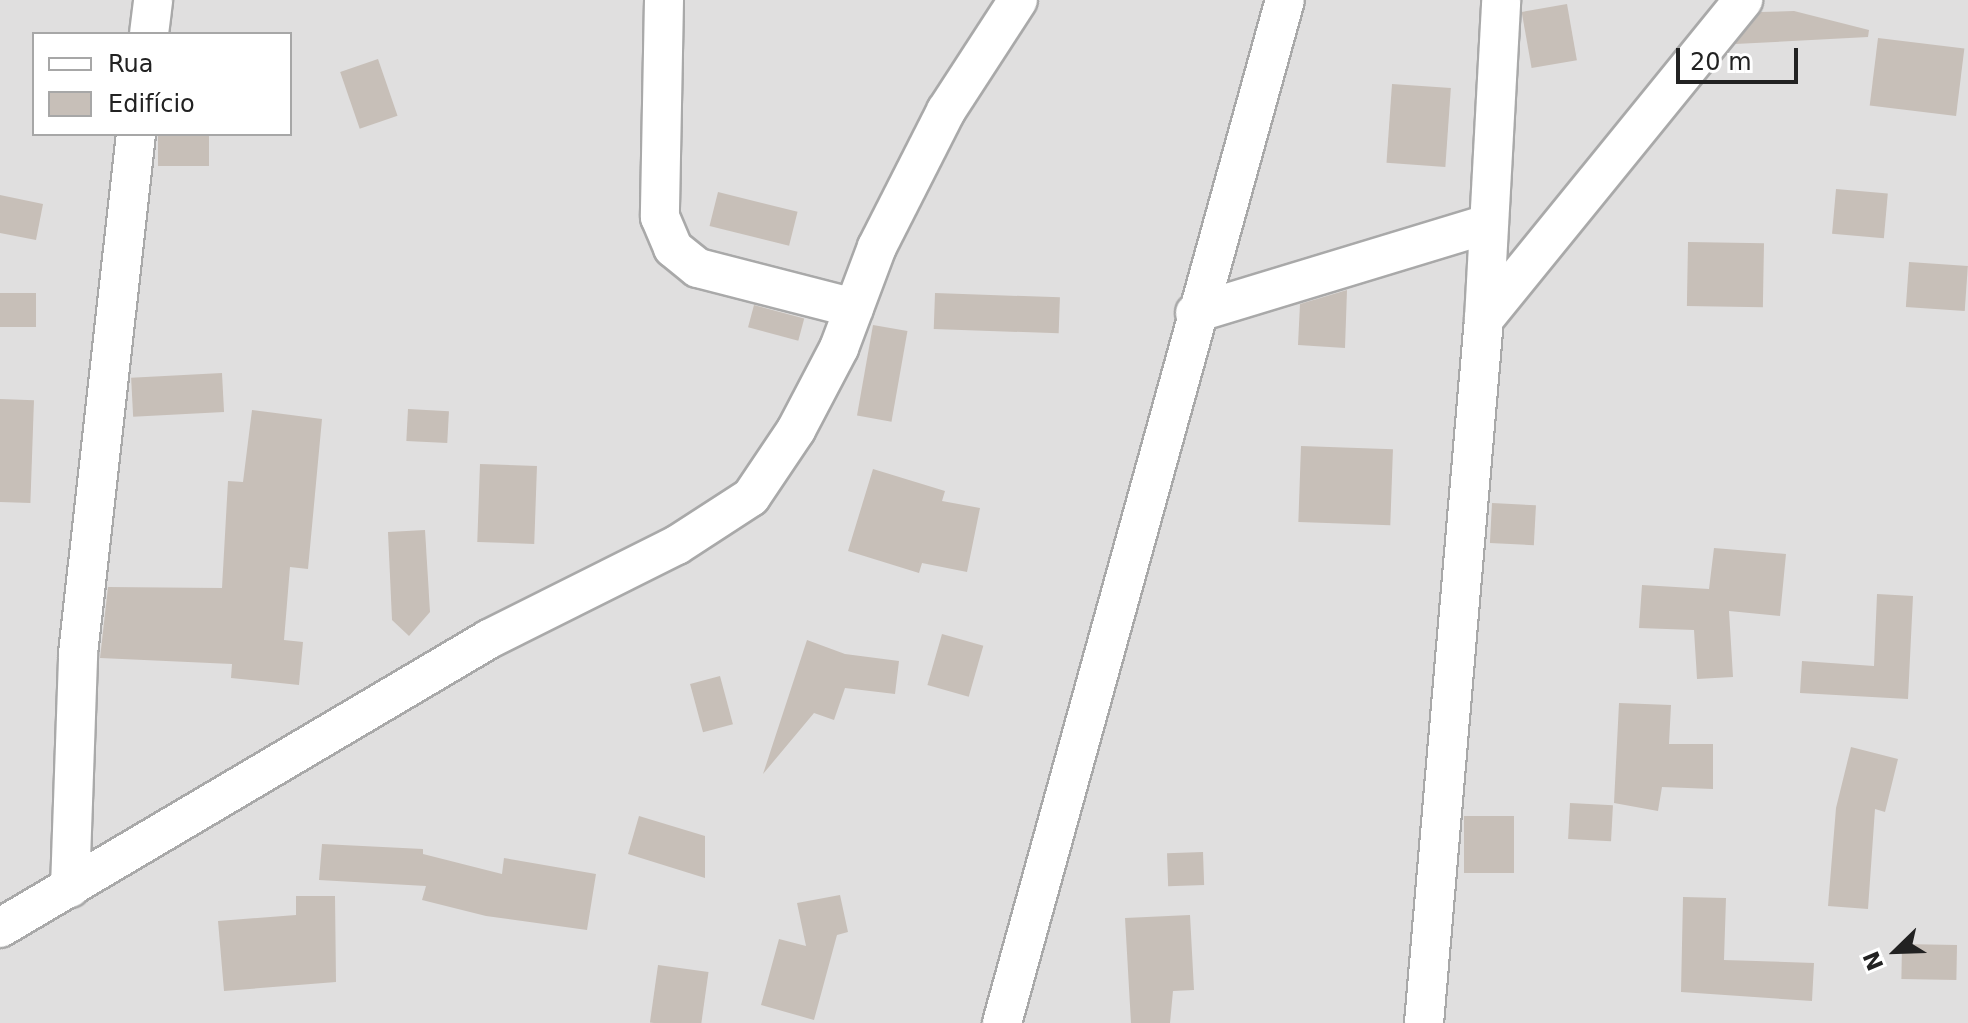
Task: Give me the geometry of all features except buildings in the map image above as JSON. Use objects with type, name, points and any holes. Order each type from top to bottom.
[{"type":"street","points":[[149,32],[153,0]]},
{"type":"street","points":[[664,0],[660,217],[673,248],[698,268],[854,308]]},
{"type":"street","points":[[0,928],[489,639],[677,545],[751,497],[796,430],[854,308],[877,247],[946,111],[1018,0]]},
{"type":"street","points":[[1002,1023],[1195,313],[1285,0]]},
{"type":"street","points":[[1424,1023],[1484,319],[1501,0]]},
{"type":"street","points":[[1484,319],[1743,0]]},
{"type":"street","points":[[70,888],[78,654],[136,136]]},
{"type":"street","points":[[1195,313],[1488,224]]},
{"type":"shaded area","points":[[0,0],[1968,0],[1968,1023],[0,1023]]}]
